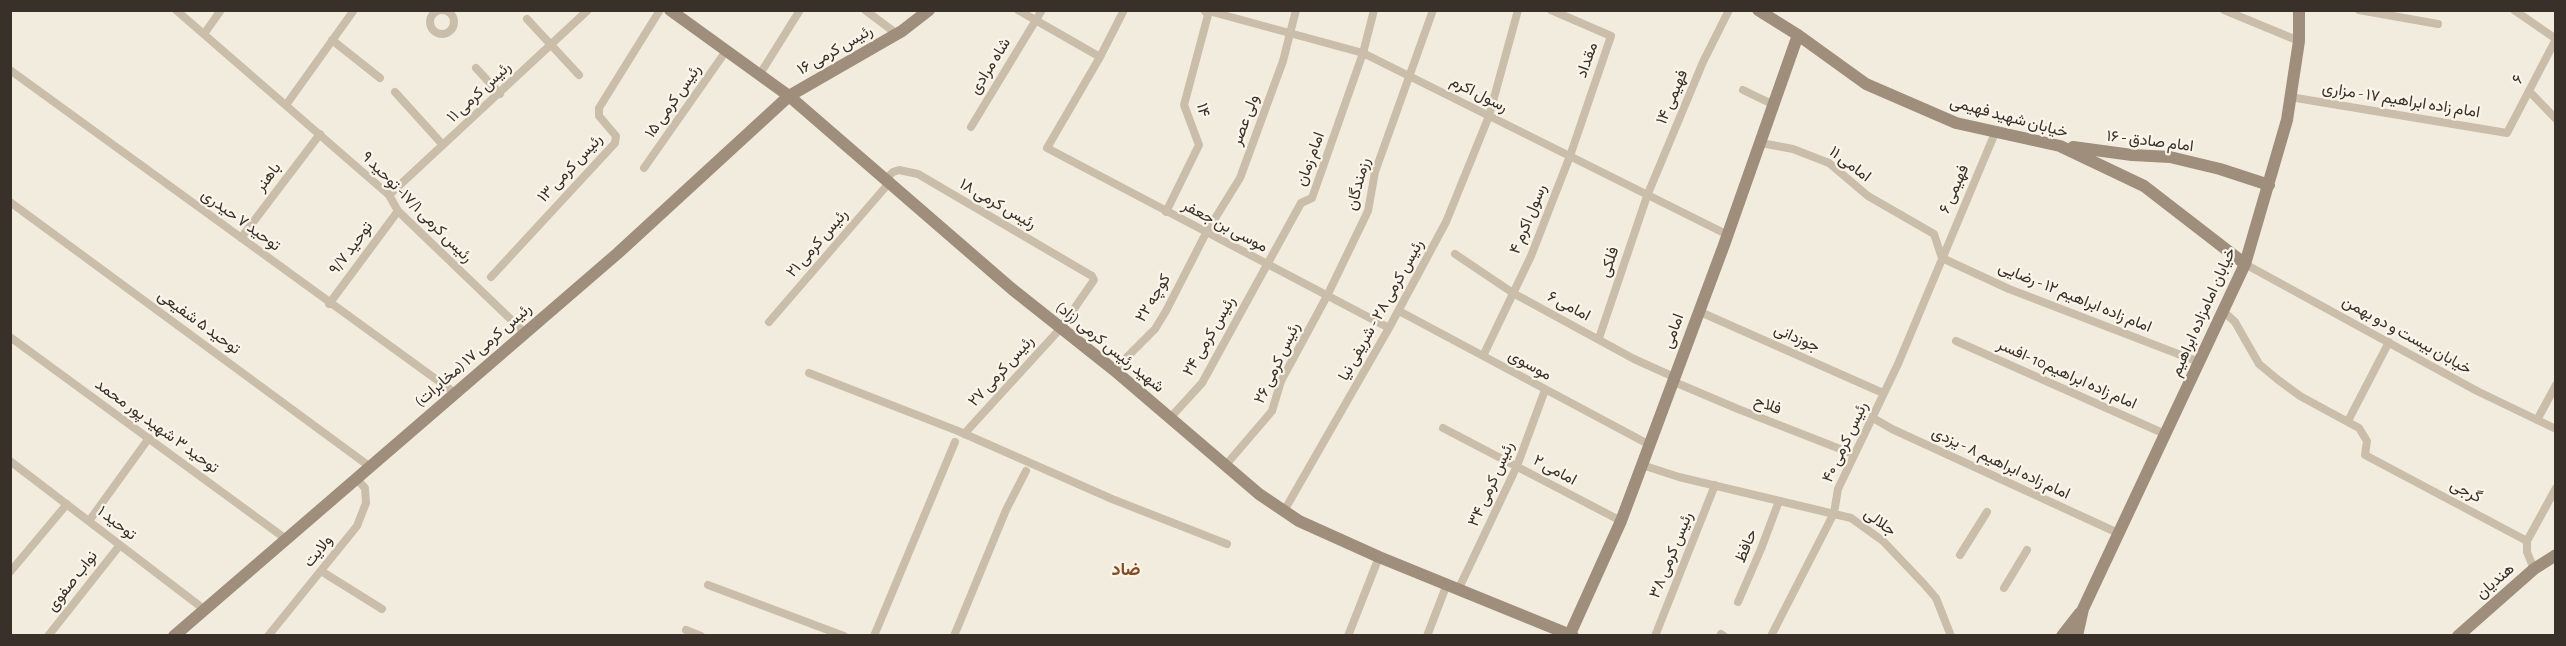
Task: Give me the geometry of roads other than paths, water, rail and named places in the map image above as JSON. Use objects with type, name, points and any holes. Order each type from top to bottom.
[{"type":"street","name":"رئیس کرمی ۱۷/۱- توحید ۹","points":[[176,10],[389,195],[398,211],[525,333]]},
{"type":"street","points":[[204,34],[221,10]]},
{"type":"street","points":[[286,105],[354,10]]},
{"type":"street","name":"رئیس کرمی ۱۱","points":[[389,195],[588,10]]},
{"type":"street","name":"رئیس کرمی ۱۳","points":[[491,277],[615,143],[616,136],[599,116],[599,108],[660,10]]},
{"type":"street","points":[[760,74],[800,10]]},
{"type":"street","points":[[865,10],[897,34]]},
{"type":"street","name":"رئیس کرمی ۱۶","points":[[789,96],[897,34],[929,10]]},
{"type":"street","points":[[1018,10],[1100,57],[1124,10]]},
{"type":"street","name":"شاه مرادی","points":[[971,127],[1042,10]]},
{"type":"street","name":"رسول اکرم","points":[[1205,10],[1363,53],[1728,235]]},
{"type":"street","name":"۱۴","points":[[1166,212],[1197,151],[1198,145],[1184,105],[1208,15],[1205,10]]},
{"type":"street","name":"ولی عصر","points":[[1206,233],[1240,178],[1283,61],[1296,10]]},
{"type":"street","name":"امام زمان","points":[[1267,265],[1301,203],[1312,198],[1363,53],[1374,10]]},
{"type":"street","name":"رزمندگان","points":[[1327,296],[1368,211],[1375,172],[1433,10]]},
{"type":"street","name":"رئیس کرمی ۲۸ - شریفی نیا","points":[[1284,511],[1399,311],[1446,222],[1489,116],[1518,10]]},
{"type":"street","name":"مقداد","points":[[1551,10],[1611,36],[1570,156]]},
{"type":"street","name":"فهیمی ۱۴","points":[[1647,196],[1703,62],[1729,10]]},
{"type":"street","name":"خیابان شهید فهیمی","points":[[1758,10],[1798,35],[1866,84],[1956,123],[2060,146],[2144,186],[2245,264]]},
{"type":"street","points":[[2224,10],[2299,41]]},
{"type":"street","name":"خیابان امامزاده ابراهیم","points":[[2077,636],[2083,609],[2245,264],[2287,120],[2299,41],[2299,10]]},
{"type":"street","points":[[2359,10],[2438,24]]},
{"type":"street","points":[[2514,10],[2556,39]]},
{"type":"street","name":"شهید رئیس کرمی (زاد)","points":[[677,13],[789,96],[1060,329],[1171,417],[1259,494],[1299,521],[1379,557],[1571,635]]},
{"type":"street","points":[[528,19],[579,75]]},
{"type":"street","name":"امامی","points":[[1571,635],[1621,521],[1728,235],[1746,177],[1761,143],[1798,35]]},
{"type":"street","name":"۶","points":[[2507,133],[2556,39]]},
{"type":"street","points":[[332,40],[380,78]]},
{"type":"street","name":"رئیس کرمی ۱۵","points":[[644,168],[726,51]]},
{"type":"street","name":"موسی بن جعفر","points":[[1100,57],[1047,148],[1389,328]]},
{"type":"street","points":[[476,68],[500,94]]},
{"type":"street","name":"توحید ۷ حیدری","points":[[10,70],[329,304],[455,393]]},
{"type":"street","points":[[1743,90],[1774,105]]},
{"type":"street","points":[[2529,90],[2556,119]]},
{"type":"street","points":[[395,92],[443,145]]},
{"type":"street","name":"رئیس کرمی ۱۷ (مخابرات)","points":[[174,636],[618,253],[789,96]]},
{"type":"street","name":"امام زاده ابراهیم ۱۷ - مزاری","points":[[2290,97],[2507,133]]},
{"type":"street","name":"فهیمی ۶","points":[[1942,258],[1995,133]]},
{"type":"street","name":"باهنر","points":[[241,238],[320,134]]},
{"type":"street","name":"امامی ۱۱","points":[[1761,143],[1793,149],[1829,163],[1859,190],[1934,234],[1942,258]]},
{"type":"street","name":"۱۶ - امام صادق","points":[[2060,146],[2170,157],[2220,169],[2269,185]]},
{"type":"street","name":"رسول اکرم ۴","points":[[1483,356],[1530,256],[1570,156]]},
{"type":"street","name":"رئیس کرمی ۱۸","points":[[887,182],[893,172],[899,170],[918,174],[1092,276],[1094,280]]},
{"type":"street","name":"رئیس کرمی ۲۱","points":[[769,322],[887,182]]},
{"type":"street","name":"فلکی","points":[[1599,338],[1647,196]]},
{"type":"street","name":"توحید ۵ شفیعی","points":[[10,202],[369,466]]},
{"type":"street","name":"توحید ۹/۷","points":[[329,304],[398,211]]},
{"type":"street","name":"کوچه ۲۲","points":[[1114,370],[1161,320],[1206,233]]},
{"type":"street","name":"امامی ۶","points":[[1455,254],[1513,293],[1673,379]]},
{"type":"street","name":"امام زاده ابراهیم ۱۲ - رضایی","points":[[1942,258],[2009,288],[2199,362]]},
{"type":"street","name":"رئیس کرمی ۴۰","points":[[1771,636],[1834,513],[1838,489],[1853,454],[1873,418],[1942,258]]},
{"type":"street","name":"خیابان بیست و دو بهمن","points":[[2245,264],[2477,391],[2556,429]]},
{"type":"street","name":"رئیس کرمی ۲۴","points":[[1171,417],[1202,383],[1267,265]]},
{"type":"street","name":"رئیس کرمی ۲۷","points":[[964,434],[1060,329],[1094,280]]},
{"type":"street","name":"رئیس کرمی ۲۶","points":[[1225,466],[1272,411],[1281,381],[1327,296]]},
{"type":"street","points":[[2223,310],[2235,322],[2259,364],[2300,396],[2348,421],[2389,342]]},
{"type":"street","name":"موسوی","points":[[1399,311],[1648,444]]},
{"type":"street","name":"جوزدانی","points":[[1698,311],[1883,393]]},
{"type":"street","name":"توحید ۳ شهيد پور محمد","points":[[10,337],[286,539]]},
{"type":"street","name":"امام زاده ابراهیم10 -افسر","points":[[1956,341],[2165,434]]},
{"type":"street","points":[[809,373],[964,434],[1112,499],[1227,544]]},
{"type":"street","name":"فلاح","points":[[1673,379],[1738,410],[1853,454]]},
{"type":"street","points":[[2537,420],[2556,384]]},
{"type":"street","name":"رئیس کرمی ۳۴","points":[[1427,636],[1517,466],[1545,390]]},
{"type":"street","name":"امام زاده ابراهیم ۸ - یزدی","points":[[1873,418],[1892,429],[2118,533]]},
{"type":"street","name":"گرجی","points":[[2348,421],[2360,428],[2367,441],[2364,455],[2528,541]]},
{"type":"street","name":"امامی ۲","points":[[1443,428],[1621,521]]},
{"type":"street","points":[[89,520],[148,438]]},
{"type":"street","points":[[874,636],[955,442]]},
{"type":"street","name":"توحید ۱","points":[[10,461],[205,610]]},
{"type":"street","name":"جلالی","points":[[1642,465],[1851,518],[1883,541],[1936,598],[1951,636]]},
{"type":"street","points":[[954,636],[1006,510],[1026,471]]},
{"type":"street","name":"ولایت","points":[[271,635],[357,526],[366,503],[366,488],[356,478]]},
{"type":"street","name":"رئیس کرمی ۳۸","points":[[1655,636],[1715,485]]},
{"type":"street","points":[[2534,569],[2527,552],[2528,541],[2556,488]]},
{"type":"street","name":"حافظ","points":[[1738,602],[1779,501]]},
{"type":"street","points":[[10,572],[67,504]]},
{"type":"street","points":[[1960,555],[1987,512]]},
{"type":"street","name":"نواب صفوی","points":[[48,636],[120,544]]},
{"type":"street","points":[[2004,588],[2027,550]]},
{"type":"street","name":"هندیان","points":[[2458,636],[2534,569],[2556,555]]},
{"type":"street","points":[[1348,636],[1379,557]]},
{"type":"street","points":[[321,571],[382,609]]},
{"type":"street","points":[[708,585],[844,636]]},
{"type":"street","name":"خیابان امامزاده ابراهیم","points":[[2062,636],[2083,609]]},
{"type":"street","points":[[686,630],[701,636]]},
{"type":"district","name":"ضاد","points":[[1126,570]]}]
